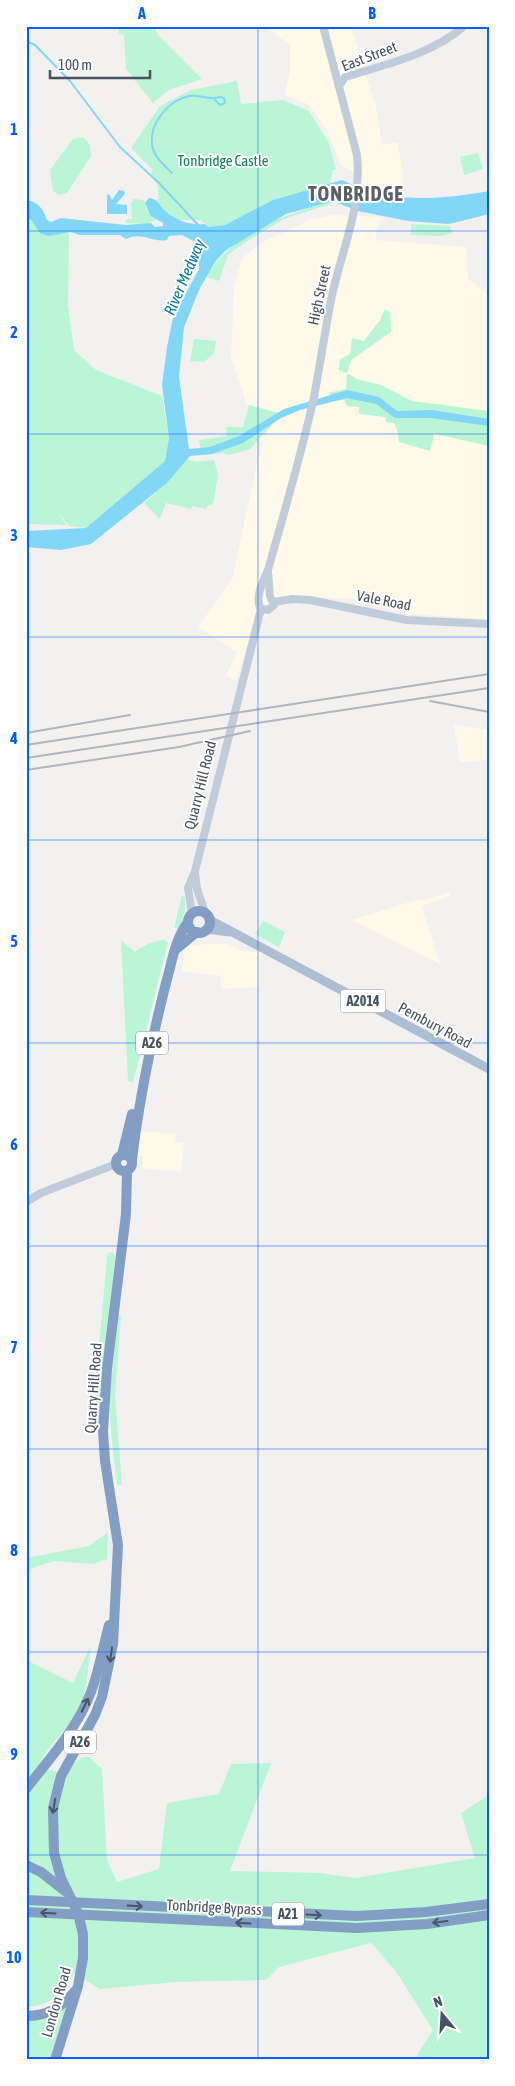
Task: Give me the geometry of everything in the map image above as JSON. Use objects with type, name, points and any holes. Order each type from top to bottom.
[{"type":"highway","points":[[198,911],[205,923],[191,929],[190,918],[198,911]]},
{"type":"highway","name":"A26","points":[[132,1160],[142,1087],[175,950],[179,936],[190,918]]},
{"type":"highway","points":[[175,950],[205,923]]},
{"type":"highway","name":"A26","points":[[122,1155],[134,1102],[142,1087]]},
{"type":"highway","points":[[122,1155],[127,1155],[132,1160],[132,1165],[127,1171],[120,1170],[116,1164],[118,1157],[122,1155]]},
{"type":"highway","name":"Quarry Hill Road","points":[[69,1895],[57,1879],[54,1853],[53,1808],[61,1776],[95,1715],[102,1697],[113,1644],[113,1607],[118,1545],[105,1461],[104,1416],[126,1214],[127,1171]]},
{"type":"highway","name":"Quarry Hill Road","points":[[27,1788],[67,1737],[87,1700],[98,1668],[113,1607]]},
{"type":"highway","points":[[26,1865],[57,1879]]},
{"type":"highway","name":"London Road","points":[[55,2060],[78,1986],[83,1958],[82,1924],[69,1895]]},
{"type":"highway","name":"Tonbridge Bypass","points":[[26,1900],[357,1916],[403,1914],[489,1904]]},
{"type":"highway","name":"Tonbridge Bypass","points":[[26,1912],[357,1928],[427,1924],[489,1916]]},
{"type":"highway","points":[[29,2015],[56,2009],[78,1986]]},
{"type":"main road","name":"High Street","points":[[260,597],[262,583],[268,570],[310,412],[332,294],[355,211],[358,180],[354,140],[323,26]]},
{"type":"main road","name":"East Street","points":[[339,86],[345,77],[420,51],[456,33],[464,26]]},
{"type":"main road","name":"High Street","points":[[268,570],[272,599]]},
{"type":"main road","points":[[265,595],[272,599],[270,609],[261,609],[258,604],[260,597],[265,595]]},
{"type":"main road","name":"Vale Road","points":[[272,599],[310,600],[407,620],[489,624]]},
{"type":"main road","name":"Quarry Hill Road","points":[[190,918],[188,888],[194,871],[261,609]]},
{"type":"main road","name":"Quarry Hill Road","points":[[194,871],[205,923]]},
{"type":"main road","name":"Pembury Road","points":[[205,923],[237,933],[489,1069]]},
{"type":"main road","points":[[26,1202],[41,1193],[116,1164]]},
{"type":"shaded area","points":[[263,26],[351,26],[377,111],[382,145],[397,142],[403,172],[403,196],[360,188],[361,174],[341,166],[327,130],[308,104],[285,95],[290,70],[290,44]]},
{"type":"shaded area","points":[[333,215],[381,217],[375,240],[466,247],[468,279],[489,295],[489,619],[409,614],[354,599],[283,596],[281,603],[260,622],[254,621],[236,682],[226,675],[237,652],[198,627],[232,580],[261,446],[231,357],[234,286],[242,258],[263,242],[309,220]]},
{"type":"shaded area","points":[[454,725],[489,730],[489,760],[460,762]]},
{"type":"shaded area","points":[[449,892],[451,896],[422,906],[440,964],[352,920],[419,899],[421,901]]},
{"type":"shaded area","points":[[204,944],[228,944],[241,950],[259,953],[259,987],[222,989],[220,976],[182,971],[185,947]]},
{"type":"shaded area","points":[[140,1131],[176,1134],[175,1142],[184,1143],[181,1172],[142,1168],[143,1156],[138,1155]]},
{"type":"green space","points":[[113,26],[157,26],[155,28],[157,34],[202,79],[169,90],[153,103],[126,69],[124,35],[119,34],[119,27]]},
{"type":"green space","name":"Tonbridge Castle","points":[[237,81],[241,104],[283,100],[309,111],[329,143],[336,169],[333,170],[330,184],[273,200],[225,225],[209,227],[201,220],[157,220],[144,224],[125,223],[127,219],[132,219],[131,204],[134,199],[144,200],[147,210],[159,198],[157,183],[150,176],[153,170],[131,148],[160,106],[191,90]]},
{"type":"green space","points":[[83,137],[90,145],[91,156],[67,193],[59,195],[53,191],[50,170],[73,139]]},
{"type":"green space","points":[[478,153],[483,169],[464,175],[460,157]]},
{"type":"green space","points":[[333,201],[336,202],[284,219],[244,243],[228,255],[219,281],[206,277],[217,261],[245,237],[279,219]]},
{"type":"green space","points":[[26,220],[69,232],[68,306],[74,350],[96,370],[162,396],[169,438],[165,461],[86,528],[69,526],[57,511],[66,525],[26,524]]},
{"type":"green space","points":[[411,224],[450,226],[452,233],[441,236],[411,235]]},
{"type":"green space","points":[[385,309],[390,312],[391,332],[351,360],[347,373],[339,371],[340,359],[350,354],[352,338],[364,341],[380,320]]},
{"type":"green space","points":[[194,339],[216,341],[214,353],[204,362],[190,361]]},
{"type":"green space","points":[[347,373],[357,379],[381,385],[412,401],[489,411],[489,446],[435,434],[435,431],[430,451],[399,442],[394,423],[386,422],[385,417],[359,414],[359,407],[347,406],[344,400],[335,401],[328,393],[346,389]]},
{"type":"green space","points":[[249,405],[279,413],[271,426],[250,449],[229,455],[223,453],[202,455],[199,440],[227,436],[226,427],[243,427]]},
{"type":"green space","points":[[187,459],[196,462],[214,460],[218,475],[213,504],[207,506],[207,509],[192,506],[191,509],[166,503],[160,519],[144,503],[167,483]]},
{"type":"green space","points":[[182,895],[185,898],[185,911],[179,928],[174,928]]},
{"type":"green space","points":[[263,921],[285,932],[279,947],[255,934]]},
{"type":"green space","points":[[121,940],[135,952],[145,945],[157,941],[165,940],[168,943],[133,1083],[128,1081]]},
{"type":"green space","points":[[112,1252],[115,1256],[99,1425],[94,1427],[92,1425],[107,1257],[108,1253]]},
{"type":"green space","points":[[118,1315],[121,1315],[115,1395],[122,1485],[117,1485],[111,1432],[110,1395]]},
{"type":"green space","points":[[108,1532],[107,1559],[93,1564],[54,1561],[26,1570],[26,1558],[89,1546]]},
{"type":"green space","points":[[91,1645],[87,1680],[81,1705],[73,1720],[42,1758],[38,1766],[58,1772],[82,1758],[89,1757],[102,1769],[107,1860],[117,1882],[159,1869],[167,1803],[219,1794],[231,1764],[271,1763],[230,1871],[321,1873],[355,1878],[475,1858],[461,1813],[489,1795],[489,2060],[416,2060],[433,2030],[397,1973],[371,1943],[279,1967],[266,1980],[176,1982],[100,1989],[74,1973],[66,1986],[55,1997],[41,2004],[26,2006],[26,1660],[73,1683]]},
{"type":"green space","points":[[68,2005],[49,2060],[26,2060],[26,2019],[45,2019]]},
{"type":"water","points":[[342,180],[359,188],[377,193],[414,198],[433,198],[489,191],[489,214],[449,224],[408,221],[358,211],[333,201],[286,214],[226,250],[215,262],[199,290],[184,327],[179,377],[189,449],[210,447],[239,436],[284,409],[347,390],[379,397],[397,411],[432,410],[489,419],[489,426],[431,418],[395,418],[376,404],[347,398],[300,410],[281,418],[243,443],[212,454],[190,456],[167,483],[91,544],[61,550],[26,547],[26,531],[86,528],[165,461],[169,438],[162,385],[167,347],[173,318],[199,269],[199,244],[182,235],[169,236],[167,240],[137,236],[126,239],[120,235],[80,235],[70,232],[48,236],[40,233],[31,220],[26,218],[26,200],[37,204],[42,209],[47,220],[51,222],[61,218],[126,225],[151,223],[155,227],[163,226],[163,223],[151,216],[145,203],[149,198],[156,201],[168,214],[178,219],[194,224],[205,224],[209,227],[225,225],[273,200]]},
{"type":"water","points":[[119,190],[124,191],[125,194],[116,204],[127,205],[127,214],[107,214],[107,195],[109,194],[112,200]]},
{"type":"waterway","points":[[26,41],[35,45],[70,81],[120,147],[160,184],[200,227]]},
{"type":"waterway","points":[[172,173],[153,149],[152,137],[157,121],[168,107],[182,98],[189,96],[220,97],[224,98],[225,103],[220,105],[214,99]]},
{"type":"railway","points":[[26,745],[489,674]]},
{"type":"railway","points":[[26,758],[489,688]]},
{"type":"railway","points":[[430,701],[489,712]]},
{"type":"railway","points":[[26,733],[130,715]]},
{"type":"railway","points":[[26,770],[179,747],[250,731]]},
{"type":"district","name":"TONBRIDGE","points":[[356,193]]},
{"type":"water label","name":"River Medway","points":[[184,277]]}]
